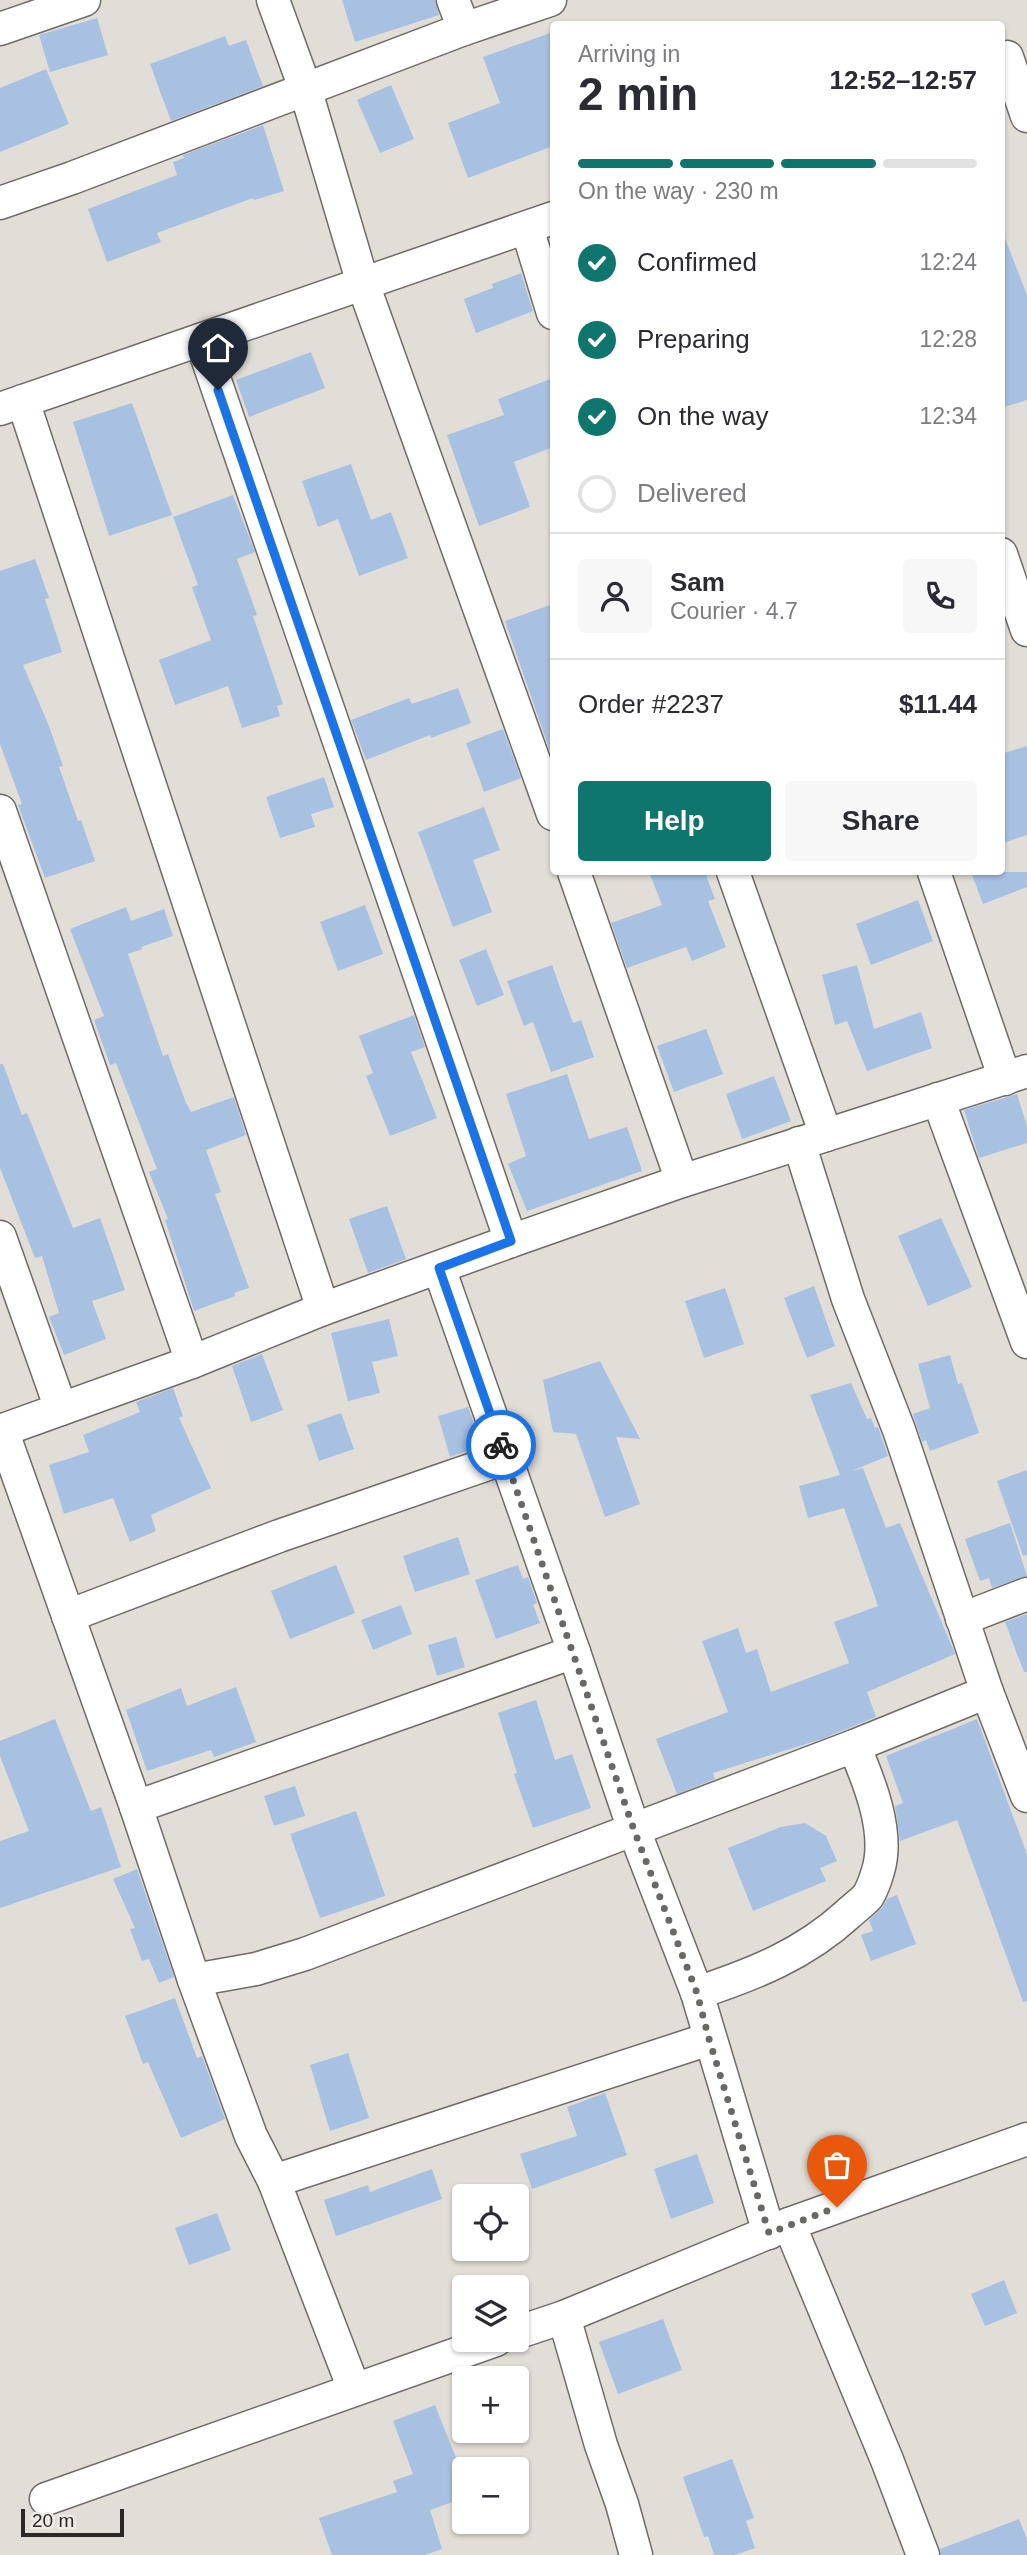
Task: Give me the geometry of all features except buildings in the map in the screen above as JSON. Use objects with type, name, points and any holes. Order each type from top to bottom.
[{"type":"street","points":[[0,29],[84,0]]},
{"type":"street","points":[[273,0],[305,88],[363,284],[550,806]]},
{"type":"street","points":[[0,203],[305,88],[459,14],[550,0]]},
{"type":"street","points":[[1012,55],[1027,116]]},
{"type":"street","points":[[323,1309],[12,405],[540,223],[550,292]]},
{"type":"street","points":[[201,340],[511,1241]]},
{"type":"street","points":[[1005,566],[1027,630]]},
{"type":"street","points":[[0,811],[192,1362]]},
{"type":"street","points":[[575,875],[682,1181]]},
{"type":"street","points":[[734,875],[812,1139],[835,1264],[899,1430],[987,1692],[1027,1796]]},
{"type":"street","points":[[354,2389],[274,2181],[251,2136],[1,1431],[192,1362],[323,1309],[682,1181],[1016,1075],[934,875]]},
{"type":"street","points":[[938,1099],[1027,1342]]},
{"type":"street","points":[[0,1237],[61,1409]]},
{"type":"street","points":[[439,1268],[634,1830],[697,1993],[709,2039],[779,2228],[887,2460],[923,2555]]},
{"type":"street","points":[[68,1616],[279,1536],[505,1458]]},
{"type":"street","points":[[962,1619],[1027,1594]]},
{"type":"street","points":[[136,1807],[574,1652]]},
{"type":"street","points":[[194,1980],[256,1969],[305,1954],[854,1746],[987,1692]]},
{"type":"street","points":[[697,1993],[781,1962],[838,1922],[868,1896],[879,1868],[881,1846],[872,1788],[854,1746]]},
{"type":"street","points":[[274,2181],[709,2039]]},
{"type":"street","points":[[529,2328],[779,2228],[1027,2139]]},
{"type":"street","points":[[564,2316],[636,2555]]},
{"type":"street","points":[[46,2498],[461,2352]]},
{"type":"way so far","points":[[501,1445],[634,1830],[697,1993],[769,2233],[837,2207]]},
{"type":"route","points":[[218,390],[511,1241],[439,1268],[501,1445]]}]
